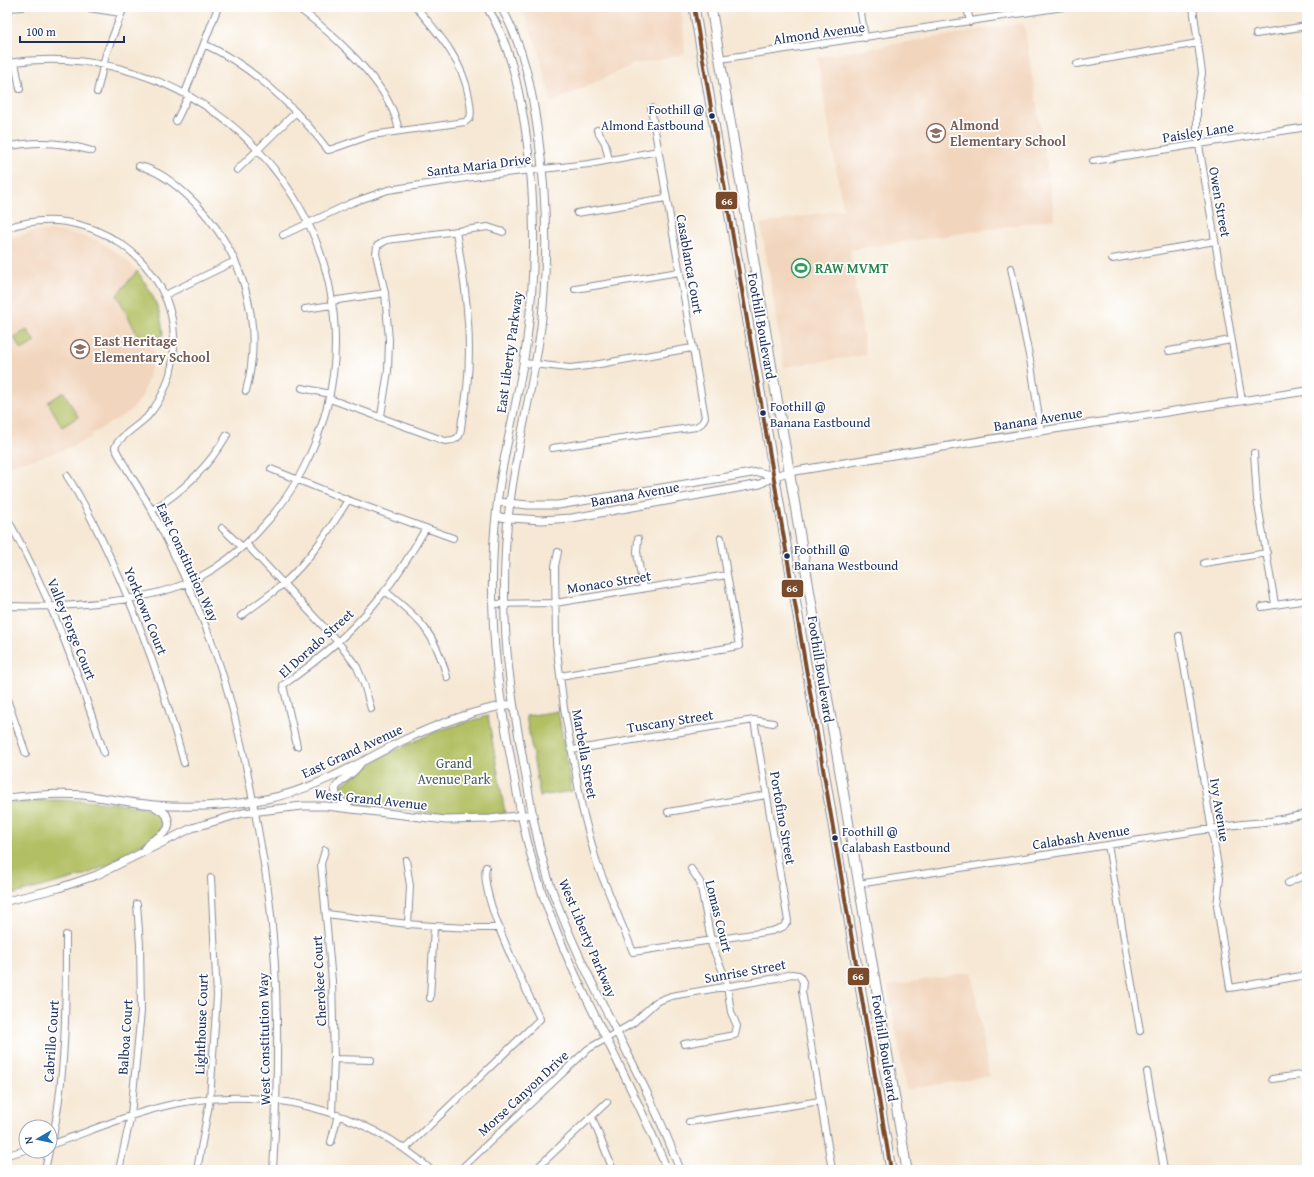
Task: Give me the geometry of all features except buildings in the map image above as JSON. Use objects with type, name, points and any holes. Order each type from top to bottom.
[{"type":"main road","name":"Foothill Boulevard","points":[[694,7],[891,1170]]},
{"type":"main road","name":"Foothill Boulevard","points":[[711,7],[907,1170]]},
{"type":"street","points":[[7,8],[22,7]]},
{"type":"street","points":[[82,7],[122,10],[103,65],[97,92]]},
{"type":"street","points":[[176,121],[218,7]]},
{"type":"street","points":[[297,7],[334,38],[377,83],[390,104],[399,131]]},
{"type":"street","points":[[204,44],[245,68],[296,112],[328,150],[361,138],[465,122],[470,118],[471,108],[468,92],[459,64],[436,31],[416,7]]},
{"type":"street","name":"East Liberty Parkway","points":[[487,7],[504,39],[515,74],[530,170],[533,266],[524,363],[496,517],[493,604],[495,651],[501,706]]},
{"type":"street","name":"East Liberty Parkway","points":[[501,7],[518,40],[528,73],[543,169],[545,267],[541,323],[535,364],[508,518],[505,604],[506,640],[513,704]]},
{"type":"street","points":[[860,7],[865,38]]},
{"type":"street","points":[[968,7],[970,22]]},
{"type":"street","name":"Almond Avenue","points":[[720,59],[1063,7]]},
{"type":"street","name":"Owen Street","points":[[1193,7],[1202,73],[1197,104],[1198,144],[1242,401]]},
{"type":"street","points":[[1256,34],[1307,26]]},
{"type":"street","points":[[1077,64],[1198,43]]},
{"type":"street","points":[[7,63],[54,59],[103,65],[145,75],[187,94],[224,119],[258,149],[285,184],[308,223],[320,254],[332,303],[335,338],[330,396],[316,440],[297,480],[282,503],[244,546],[206,574],[167,590],[129,598],[52,606],[7,606]]},
{"type":"street","points":[[15,62],[20,89]]},
{"type":"street","name":"Casablanca Court","points":[[552,448],[696,427],[702,424],[705,416],[651,108]]},
{"type":"street","points":[[238,170],[296,112]]},
{"type":"street","name":"Paisley Lane","points":[[1094,161],[1307,127]]},
{"type":"street","points":[[598,130],[605,143],[609,160]]},
{"type":"street","points":[[7,147],[29,143],[58,142],[92,151]]},
{"type":"street","name":"Santa Maria Drive","points":[[282,235],[357,200],[388,190],[486,175],[609,160],[658,151]]},
{"type":"street","points":[[139,166],[148,168],[163,176],[196,204],[216,227],[235,261],[248,296],[252,326],[253,355],[246,391]]},
{"type":"street","points":[[577,213],[666,198]]},
{"type":"street","name":"East Constitution Way","points":[[7,228],[30,221],[53,220],[81,224],[101,231],[123,244],[139,258],[165,295],[171,314],[174,333],[174,356],[166,385],[154,408],[138,426],[118,440],[115,448],[152,510],[187,583],[211,642],[231,704],[253,801],[270,907]]},
{"type":"street","points":[[381,416],[388,371],[389,340],[385,293],[376,254],[377,246],[387,240],[488,227],[503,232]]},
{"type":"street","points":[[302,388],[330,396],[445,441],[455,440],[460,435],[467,392],[469,363],[467,298],[456,232]]},
{"type":"street","points":[[1112,259],[1215,241]]},
{"type":"street","points":[[165,295],[235,261]]},
{"type":"street","points":[[1011,268],[1042,431]]},
{"type":"street","points":[[575,290],[679,272]]},
{"type":"street","points":[[306,310],[332,303],[385,293]]},
{"type":"street","points":[[1169,351],[1231,340]]},
{"type":"street","points":[[524,363],[570,368],[692,348]]},
{"type":"street","name":"Banana Avenue","points":[[496,517],[540,520],[572,518],[760,484],[774,476],[789,472],[1042,431],[1307,391]]},
{"type":"street","points":[[152,510],[175,496],[198,475],[216,453],[227,435]]},
{"type":"street","points":[[1254,453],[1257,499],[1275,604]]},
{"type":"street","points":[[271,470],[453,538]]},
{"type":"street","name":"Banana Avenue","points":[[498,502],[536,505],[565,504],[758,472],[774,476]]},
{"type":"street","name":"Yorktown Court","points":[[67,476],[84,501],[129,598],[151,653],[184,763]]},
{"type":"street","points":[[241,616],[284,584],[328,531],[348,500]]},
{"type":"street","name":"Valley Forge Court","points":[[7,518],[52,606],[81,681],[104,753]]},
{"type":"street","points":[[222,528],[244,546],[284,584],[338,642],[357,667],[364,684],[371,709]]},
{"type":"street","name":"El Dorado Street","points":[[297,746],[283,686],[338,642],[385,591],[426,528]]},
{"type":"street","points":[[560,676],[740,646],[721,538]]},
{"type":"street","points":[[638,539],[637,552],[643,589]]},
{"type":"street","name":"Marbella Street","points":[[558,552],[555,566],[555,603],[556,643],[560,676],[588,837],[606,891],[633,952],[711,939]]},
{"type":"street","points":[[1204,563],[1267,553]]},
{"type":"street","name":"Monaco Street","points":[[493,604],[555,603],[727,574]]},
{"type":"street","points":[[385,591],[412,613],[425,626],[435,643],[446,677]]},
{"type":"street","points":[[1262,607],[1307,600]]},
{"type":"street","name":"Ivy Avenue","points":[[1179,636],[1220,878],[1217,906],[1230,988],[1307,975]]},
{"type":"street","points":[[7,699],[26,754]]},
{"type":"street","name":"East Grand Avenue","points":[[7,798],[40,795],[81,795],[153,805],[194,807],[268,799],[311,786],[360,764],[420,733],[459,718],[513,704]]},
{"type":"street","name":"West Liberty Parkway","points":[[513,704],[533,814],[546,871],[584,966],[650,1098],[680,1170]]},
{"type":"street","name":"West Liberty Parkway","points":[[501,706],[521,816],[531,860],[552,920],[606,1037],[638,1101],[667,1170]]},
{"type":"street","name":"Tuscany Street","points":[[572,750],[754,720],[773,723]]},
{"type":"street","name":"Portofino Street","points":[[711,939],[772,931],[783,927],[788,921],[754,720]]},
{"type":"street","points":[[350,808],[337,798],[334,789],[337,783],[355,772],[360,764]]},
{"type":"street","points":[[668,812],[766,795]]},
{"type":"street","points":[[142,852],[150,842],[166,833],[168,827],[166,814],[153,805]]},
{"type":"street","name":"West Grand Avenue","points":[[7,901],[59,888],[97,874],[203,824],[255,812],[302,806],[350,808],[446,820],[479,820],[533,814]]},
{"type":"street","name":"Calabash Avenue","points":[[858,884],[1265,822],[1307,814]]},
{"type":"street","points":[[1108,845],[1140,1031]]},
{"type":"street","name":"Cherokee Court","points":[[325,850],[321,864],[327,914],[332,981],[334,1059],[335,1114],[331,1142]]},
{"type":"street","points":[[406,860],[410,886],[408,926]]},
{"type":"street","points":[[405,1149],[540,1019],[500,928],[486,882],[486,867]]},
{"type":"street","name":"Lomas Court","points":[[684,1044],[735,1035],[737,1026],[731,1012],[727,987],[711,939],[700,882],[691,869]]},
{"type":"street","points":[[1288,883],[1307,874]]},
{"type":"street","name":"Lighthouse Court","points":[[197,1170],[210,1099],[217,996],[211,878]]},
{"type":"street","name":"Balboa Court","points":[[119,1170],[131,1115],[140,1011],[140,945],[137,904]]},
{"type":"street","name":"West Constitution Way","points":[[270,907],[277,1017],[277,1100],[273,1170]]},
{"type":"street","points":[[327,914],[408,926],[434,928],[500,928]]},
{"type":"street","points":[[430,998],[434,928]]},
{"type":"street","name":"Cabrillo Court","points":[[55,1119],[61,1079],[66,1019],[66,935]]},
{"type":"street","name":"Sunrise Street","points":[[606,1037],[633,1023],[656,1002],[671,996],[727,987],[791,974],[798,975],[803,982],[802,990],[832,1170]]},
{"type":"street","name":"Morse Canyon Drive","points":[[460,1170],[588,1049],[606,1037]]},
{"type":"street","points":[[334,1059],[370,1060]]},
{"type":"street","points":[[1147,1072],[1164,1170]]},
{"type":"street","points":[[1272,1079],[1307,1074]]},
{"type":"street","points":[[58,1144],[131,1115],[174,1104],[210,1099],[249,1098],[277,1100],[335,1114],[372,1130],[405,1149],[431,1170]]},
{"type":"street","points":[[689,1122],[820,1101]]},
{"type":"street","points":[[535,1170],[607,1102]]},
{"type":"street","points":[[592,1117],[614,1170]]},
{"type":"street","points":[[7,1155],[18,1152]]},
{"type":"street","name":"Cabrillo Court","points":[[44,1170],[47,1159]]},
{"type":"shaded area","points":[[521,7],[680,7],[683,21],[685,54],[634,64],[551,103],[538,49]]},
{"type":"shaded area","name":"Almond Elementary School","points":[[1015,24],[1024,24],[1055,219],[850,250],[866,355],[784,367],[761,224],[843,209],[817,57]]},
{"type":"shaded area","name":"East Heritage Elementary School","points":[[34,231],[58,231],[91,238],[107,246],[123,257],[137,271],[117,295],[140,340],[145,338],[155,354],[142,397],[129,412],[90,435],[92,437],[66,449],[35,459],[7,465],[7,239]]},
{"type":"shaded area","points":[[972,972],[989,1076],[906,1090],[888,986]]},
{"type":"green space","points":[[137,271],[152,294],[161,318],[163,336],[140,340],[117,295]]},
{"type":"green space","points":[[27,330],[35,342],[21,350],[14,337]]},
{"type":"green space","points":[[64,392],[78,417],[62,427],[48,402]]},
{"type":"green space","name":"Grand Avenue Park","points":[[558,711],[572,791],[540,796],[526,716]]},
{"type":"green space","name":"Grand Avenue Park","points":[[488,716],[505,813],[465,815],[406,810],[347,802],[341,795],[341,785],[383,756],[437,731]]},
{"type":"green space","points":[[47,800],[108,803],[142,808],[155,812],[163,817],[165,826],[160,834],[136,847],[116,862],[82,876],[7,896],[7,803]]},
{"type":"transit line","name":"66","points":[[694,7],[891,1170]]},
{"type":"place","name":"Foothill @ Almond Eastbound","points":[[712,116]]},
{"type":"place","name":"Almond Elementary School","points":[[936,133]]},
{"type":"place","name":"RAW MVMT","points":[[801,268]]},
{"type":"place","name":"East Heritage Elementary School","points":[[80,349]]},
{"type":"place","name":"Foothill @ Banana Eastbound","points":[[763,413]]},
{"type":"place","name":"Foothill @ Banana Westbound","points":[[787,556]]},
{"type":"place","name":"Foothill @ Calabash Eastbound","points":[[835,838]]}]
